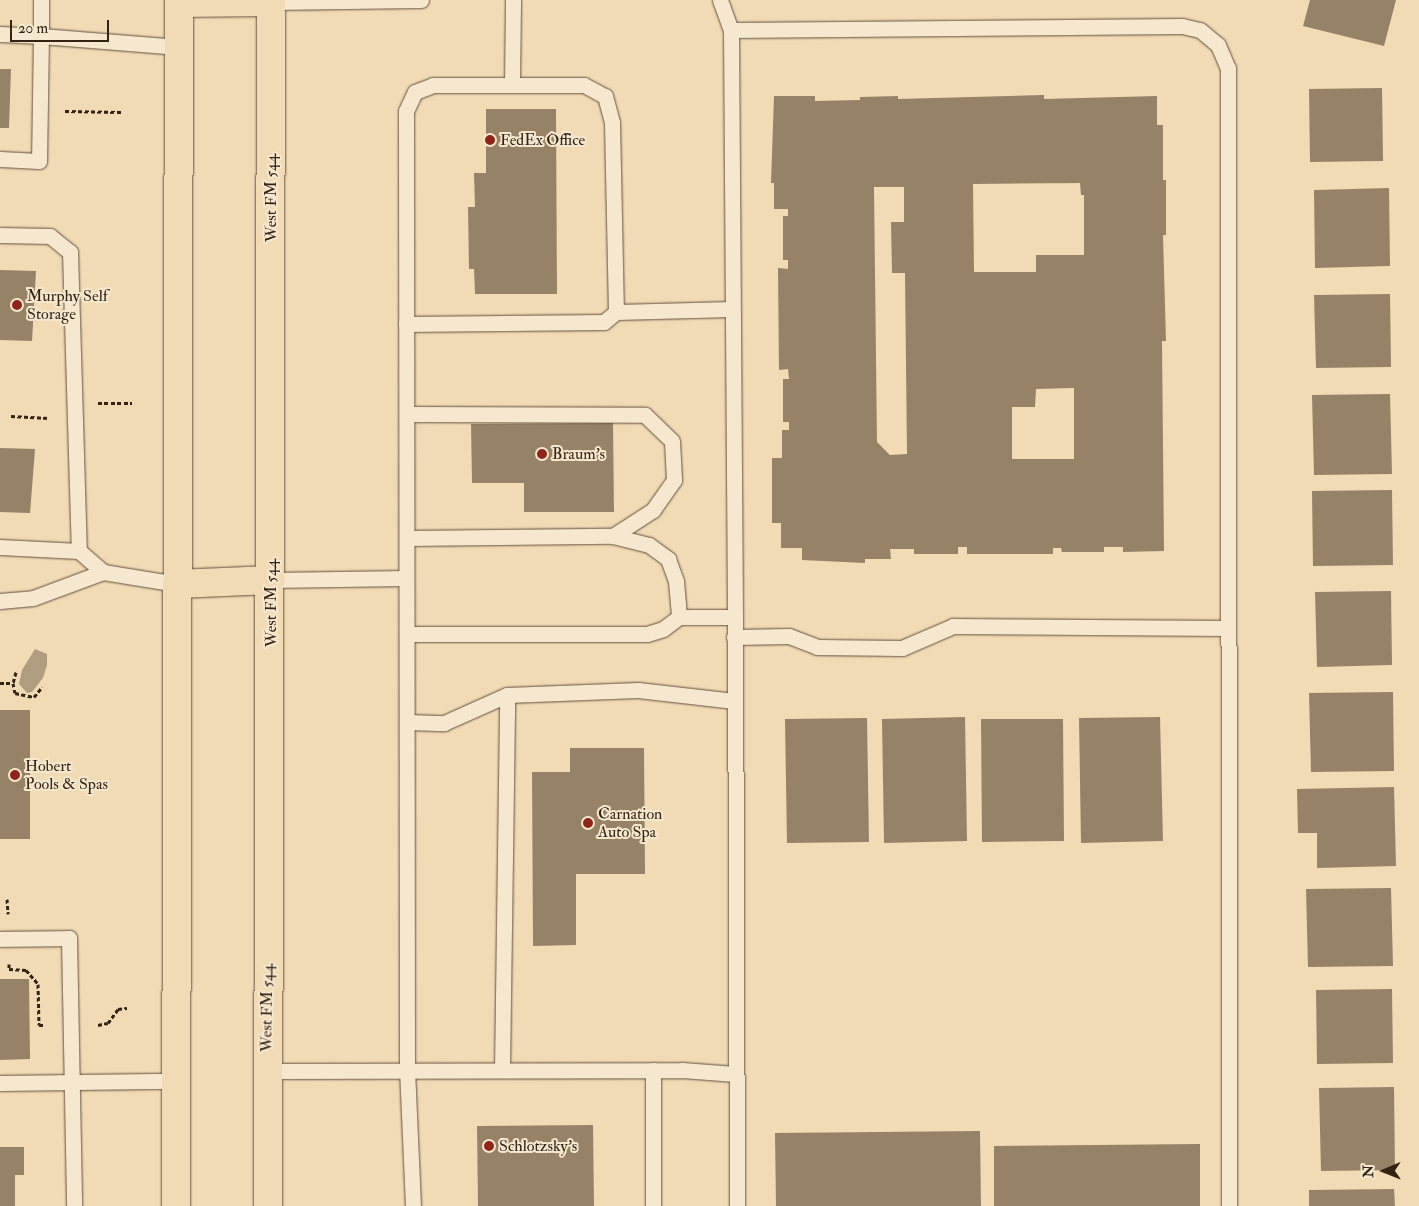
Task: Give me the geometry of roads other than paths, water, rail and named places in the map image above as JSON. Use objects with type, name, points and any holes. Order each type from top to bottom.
[{"type":"main road","points":[[176,1206],[174,1081],[179,1],[271,1]]},
{"type":"main road","name":"West FM 544","points":[[268,1206],[271,1]]},
{"type":"main road","points":[[177,584],[271,580]]},
{"type":"lane","points":[[0,159],[38,161],[41,0]]},
{"type":"lane","points":[[271,1],[421,0]]},
{"type":"lane","points":[[512,0],[512,85]]},
{"type":"lane","points":[[720,0],[731,30],[737,1206]]},
{"type":"lane","points":[[731,30],[1182,26],[1200,30],[1218,45],[1228,68],[1229,1206]]},
{"type":"lane","points":[[0,34],[179,47]]},
{"type":"lane","points":[[413,1206],[407,1070],[409,722],[406,578],[406,111],[415,92],[433,85],[584,85],[605,96],[612,123],[616,312]]},
{"type":"lane","points":[[0,234],[50,236],[70,252],[79,550]]},
{"type":"lane","points":[[406,324],[604,322],[616,312],[732,309]]},
{"type":"lane","points":[[407,414],[645,415],[672,441],[674,480],[653,510],[613,536]]},
{"type":"lane","points":[[407,538],[613,536],[649,545],[668,559],[676,581],[679,617]]},
{"type":"lane","points":[[0,547],[79,550],[103,572]]},
{"type":"lane","points":[[0,600],[33,598],[103,572],[177,584]]},
{"type":"lane","points":[[271,580],[406,578]]},
{"type":"lane","points":[[408,634],[646,634],[664,629],[679,617],[735,617]]},
{"type":"lane","points":[[734,637],[789,636],[817,647],[902,648],[953,626],[1227,628]]},
{"type":"lane","points":[[409,722],[444,723],[507,695],[638,690],[734,701]]},
{"type":"lane","points":[[502,1070],[507,695]]},
{"type":"lane","points":[[0,939],[68,938],[74,1206]]},
{"type":"lane","points":[[267,1071],[653,1070],[735,1074]]},
{"type":"lane","points":[[653,1070],[653,1206]]},
{"type":"lane","points":[[0,1083],[174,1081]]},
{"type":"place","name":"FedEx Office","points":[[490,140]]},
{"type":"place","name":"Murphy Self Storage","points":[[17,305]]},
{"type":"place","name":"Braum's","points":[[542,454]]},
{"type":"place","name":"Hobert Pools & Spas","points":[[15,775]]},
{"type":"place","name":"Carnation Auto Spa","points":[[588,823]]},
{"type":"place","name":"Schlotzsky's","points":[[489,1146]]}]
